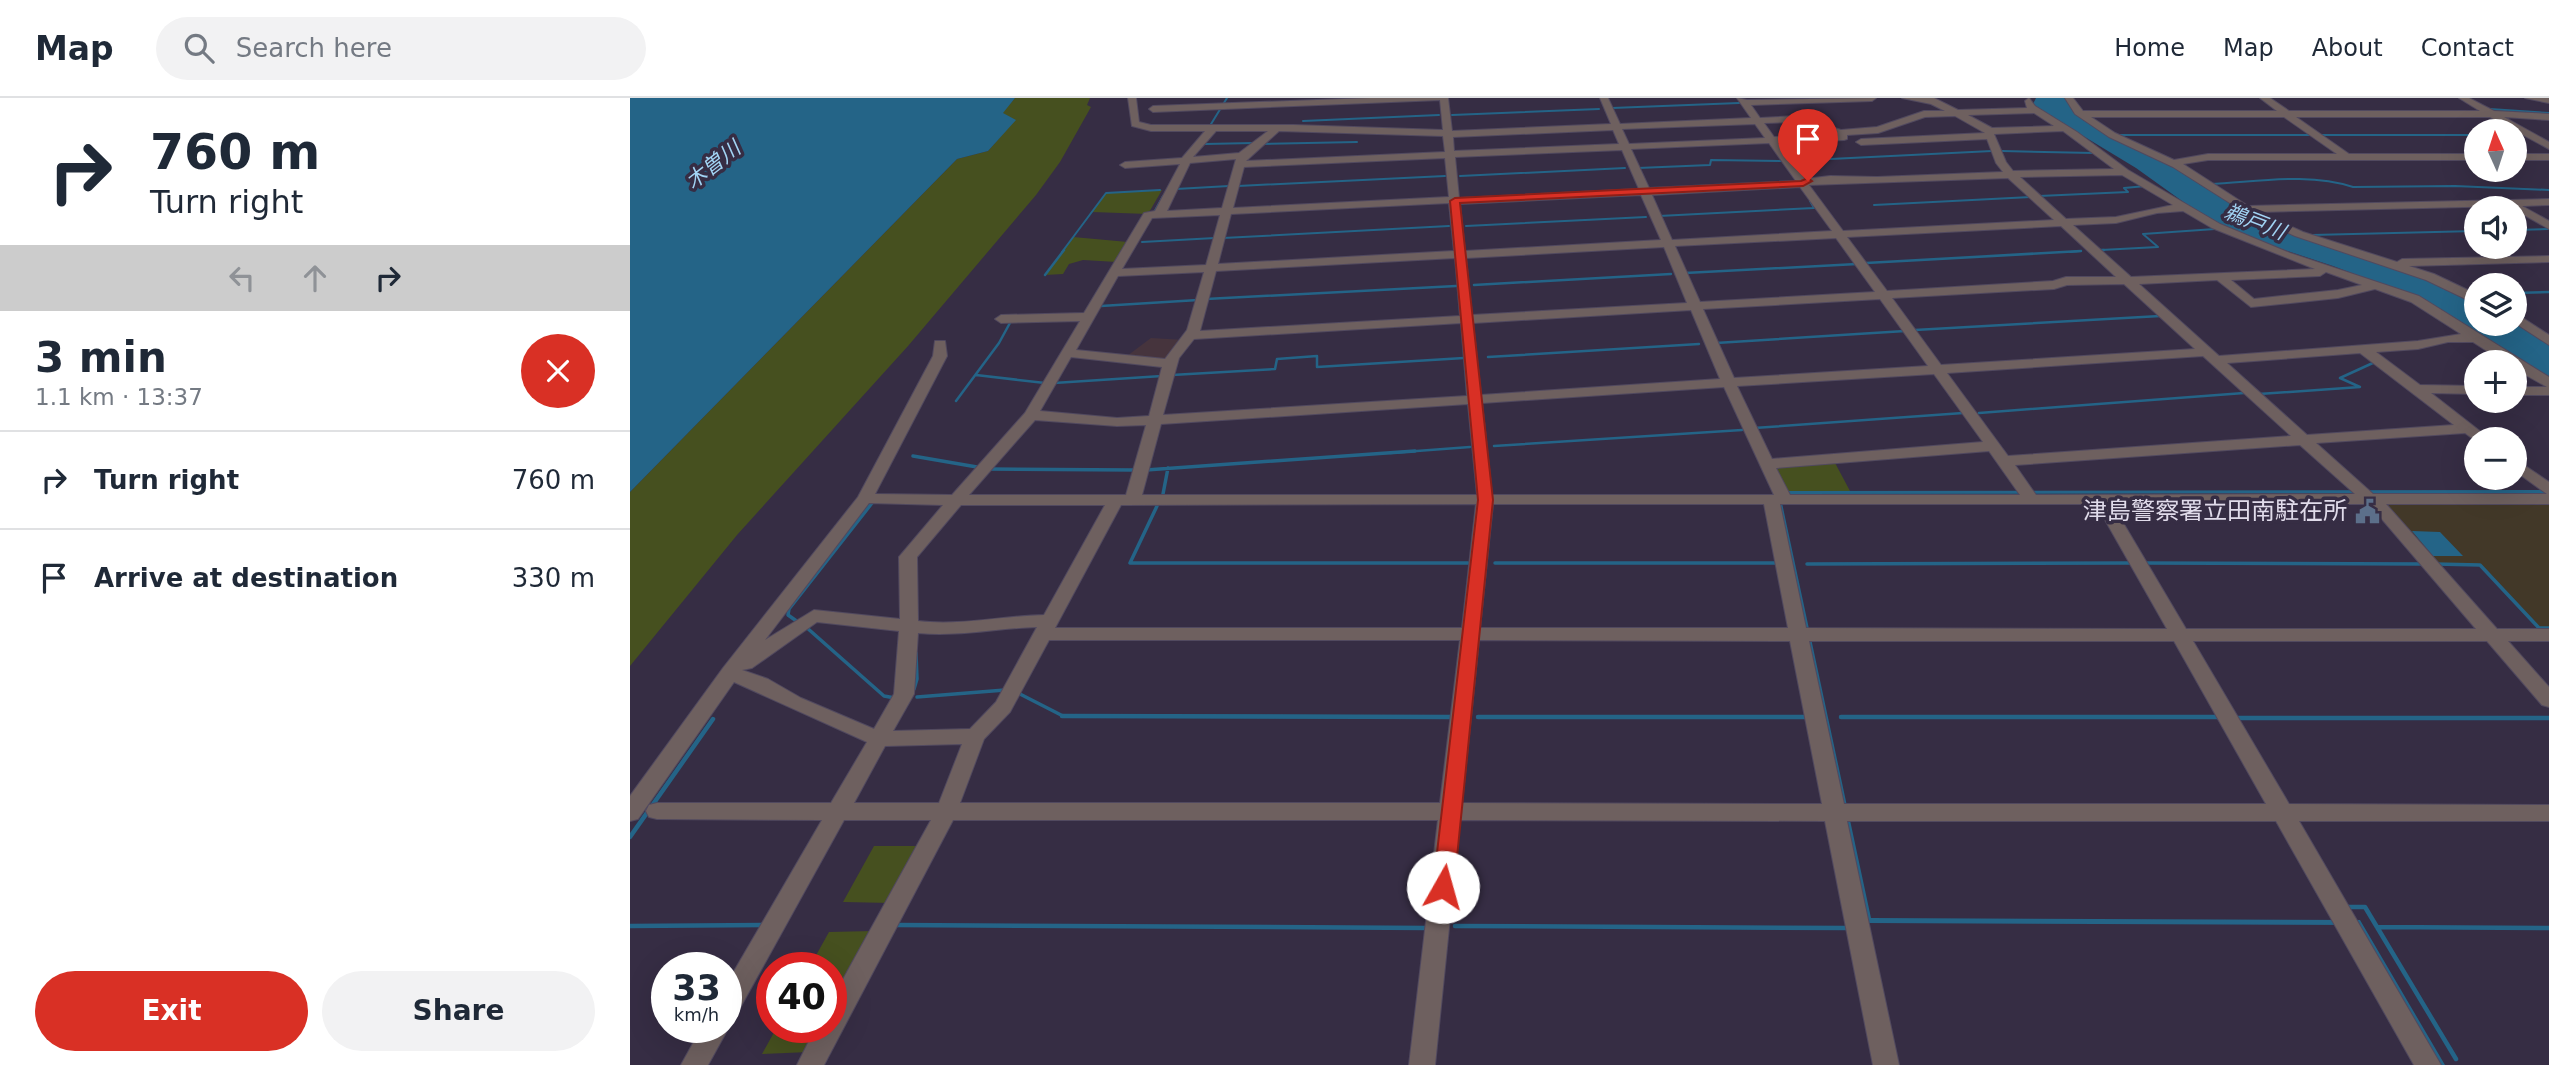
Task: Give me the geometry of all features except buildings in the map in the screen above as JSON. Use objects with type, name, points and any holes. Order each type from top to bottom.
[{"type":"street","points":[[1132,98],[1135,124],[1164,129],[1294,128],[1448,133],[1796,119],[1842,135],[1851,143],[2064,128]]},
{"type":"street","points":[[1153,109],[1323,100],[1442,98],[1461,254],[1485,500],[1422,1065]]},
{"type":"street","points":[[1604,98],[1614,127],[1726,383],[1767,464],[1778,499],[1842,813],[1886,1065]]},
{"type":"street","points":[[1743,101],[1872,98]]},
{"type":"street","points":[[1906,98],[1929,99],[1991,134],[2001,163],[2009,173],[2366,495],[2549,700]]},
{"type":"street","points":[[2031,98],[2029,105],[2035,110],[2124,172],[2157,189],[2182,208],[2256,244],[2428,306],[2494,350]]},
{"type":"street","points":[[2069,98],[2081,114],[2112,135],[2174,163],[2245,209],[2291,231],[2430,277],[2464,293]]},
{"type":"street","points":[[2264,98],[2347,157]]},
{"type":"street","points":[[2463,98],[2549,146]]},
{"type":"street","points":[[2529,98],[2549,100]]},
{"type":"street","points":[[1321,114],[1323,100]]},
{"type":"street","points":[[1743,101],[2007,461],[2029,495]]},
{"type":"street","points":[[742,981],[904,694],[909,625],[908,557],[919,539],[1034,415],[1088,317],[1154,215],[1185,160],[1224,104]]},
{"type":"street","points":[[1125,165],[1185,160],[1450,155],[1772,140],[1878,130],[1923,114],[2035,110]]},
{"type":"street","points":[[2081,114],[2492,114],[2549,117]]},
{"type":"street","points":[[1294,128],[1303,117]]},
{"type":"street","points":[[847,996],[946,812],[975,736],[1003,707],[1046,627],[1125,499],[1155,420],[1172,357],[1192,335],[1241,160],[1277,128]]},
{"type":"street","points":[[2529,134],[2549,136]]},
{"type":"street","points":[[2174,163],[2208,157],[2464,157]]},
{"type":"street","points":[[2527,157],[2549,157]]},
{"type":"street","points":[[1154,215],[1642,192],[1821,180],[2124,172]]},
{"type":"street","points":[[2527,203],[2549,202]]},
{"type":"street","points":[[2245,209],[2464,204]]},
{"type":"street","points":[[1117,273],[2125,219],[2157,210],[2182,208]]},
{"type":"street","points":[[2527,213],[2549,226]]},
{"type":"street","points":[[2386,264],[2549,259]]},
{"type":"street","points":[[1192,335],[2054,285],[2066,281],[2221,278],[2337,271]]},
{"type":"street","points":[[2221,278],[2251,303],[2338,294],[2374,286]]},
{"type":"street","points":[[1001,319],[1088,317]]},
{"type":"street","points":[[2527,325],[2549,341]]},
{"type":"street","points":[[2534,330],[2549,329]]},
{"type":"street","points":[[1034,415],[1117,422],[1155,420],[1938,369],[2363,349],[2418,345],[2448,338],[2475,338]]},
{"type":"street","points":[[630,813],[730,673],[865,498],[940,356],[940,344]]},
{"type":"street","points":[[2363,349],[2467,427]]},
{"type":"street","points":[[1071,352],[1170,364]]},
{"type":"street","points":[[2527,370],[2549,383]]},
{"type":"street","points":[[2416,389],[2464,390]]},
{"type":"street","points":[[2527,391],[2549,391]]},
{"type":"street","points":[[2007,461],[2464,428]]},
{"type":"street","points":[[1767,464],[1994,446]]},
{"type":"street","points":[[2527,473],[2549,489]]},
{"type":"street","points":[[865,498],[1485,500],[2029,495],[2102,500],[2366,495],[2549,499]]},
{"type":"street","points":[[2102,500],[2428,1065]]},
{"type":"street","points":[[730,673],[814,617],[945,629],[1007,622],[1046,627],[1471,634],[2549,635]]},
{"type":"street","points":[[730,673],[761,684],[794,703],[879,739],[975,736]]},
{"type":"street","points":[[657,811],[2549,813]]},
{"type":"street","points":[[694,1065],[707,1043]]},
{"type":"street","points":[[810,1065],[822,1043]]},
{"type":"shaded area","points":[[1151,338],[1185,340],[1165,361],[1127,356]]},
{"type":"shaded area","points":[[2385,503],[2549,503],[2549,627],[2540,627],[2481,564],[2433,563]]},
{"type":"green space","points":[[1015,98],[1090,98],[1087,105],[1091,107],[1060,162],[1036,195],[908,346],[737,535],[630,666],[630,492],[957,159],[988,151],[1015,120],[1002,113]]},
{"type":"green space","points":[[1162,190],[1148,214],[1092,212],[1106,193]]},
{"type":"green space","points":[[1073,237],[1128,242],[1117,262],[1083,260],[1069,264],[1063,274],[1045,275]]},
{"type":"green space","points":[[1834,461],[1850,491],[1784,491],[1771,466]]},
{"type":"green space","points":[[874,846],[922,846],[891,903],[843,902]]},
{"type":"green space","points":[[873,931],[847,979],[847,952],[818,952],[829,932]]},
{"type":"green space","points":[[768,1043],[814,1043],[809,1052],[762,1054]]},
{"type":"water","name":"木曽川","points":[[630,98],[1015,98],[1003,113],[1016,120],[988,151],[957,159],[630,492]]},
{"type":"water","name":"鵜戸川","points":[[2036,98],[2067,98],[2075,113],[2175,165],[2199,184],[2253,215],[2419,274],[2464,295],[2464,326],[2428,302],[2333,266],[2245,237],[2196,211],[2136,168],[2033,104]]},
{"type":"water","points":[[2527,327],[2549,343],[2549,378],[2527,366],[2527,350],[2499,350],[2478,336],[2527,336]]},
{"type":"water","points":[[2549,490],[2549,493],[1787,494],[1784,491]]},
{"type":"water","points":[[1778,503],[1782,503],[1871,918],[2360,920],[2445,1065],[2439,1065],[2358,925],[1866,923]]},
{"type":"water","points":[[2412,531],[2440,532],[2463,556],[2433,556]]},
{"type":"waterway","points":[[1208,129],[1227,98]]},
{"type":"waterway","points":[[1837,99],[1853,98]]},
{"type":"waterway","points":[[1612,108],[1739,103]]},
{"type":"waterway","points":[[1452,115],[1599,109]]},
{"type":"waterway","points":[[2490,109],[2549,113]]},
{"type":"waterway","points":[[1303,121],[1439,115]]},
{"type":"waterway","points":[[2118,135],[2313,135]]},
{"type":"waterway","points":[[2317,135],[2464,135]]},
{"type":"waterway","points":[[1261,144],[1357,142]]},
{"type":"waterway","points":[[1205,144],[1253,143]]},
{"type":"waterway","points":[[1790,161],[1992,151]]},
{"type":"waterway","points":[[2002,151],[2094,153]]},
{"type":"waterway","points":[[1638,168],[1710,165],[1711,160],[1782,161]]},
{"type":"waterway","points":[[1460,176],[1625,168]]},
{"type":"waterway","points":[[1238,186],[1445,176]]},
{"type":"waterway","points":[[2210,184],[2301,179],[2336,182],[2353,187],[2455,186],[2549,190]]},
{"type":"waterway","points":[[1176,189],[1229,186]]},
{"type":"waterway","points":[[2039,196],[2128,192],[2124,188],[2146,186]]},
{"type":"waterway","points":[[1062,252],[1106,193],[1160,190]]},
{"type":"waterway","points":[[1153,214],[1163,196]]},
{"type":"waterway","points":[[1874,205],[2031,197]]},
{"type":"waterway","points":[[1659,216],[1814,208],[1810,201]]},
{"type":"waterway","points":[[1466,226],[1646,217]]},
{"type":"waterway","points":[[1223,238],[1449,226]]},
{"type":"waterway","name":"鵜戸川","points":[[2104,250],[2101,250],[2158,247],[2143,234],[2215,229]]},
{"type":"waterway","points":[[2527,230],[2548,229]]},
{"type":"waterway","points":[[2312,235],[2464,231]]},
{"type":"waterway","points":[[1142,242],[1215,238]]},
{"type":"waterway","points":[[1045,275],[1064,250]]},
{"type":"waterway","points":[[1866,263],[2081,251],[2070,252]]},
{"type":"waterway","points":[[1685,273],[1857,264]]},
{"type":"waterway","points":[[1474,285],[1671,274]]},
{"type":"waterway","points":[[1206,299],[1456,286]]},
{"type":"waterway","points":[[2527,293],[2549,292]]},
{"type":"waterway","points":[[1101,306],[1198,300]]},
{"type":"waterway","points":[[1915,330],[2160,316]]},
{"type":"waterway","points":[[956,401],[999,343],[1011,321]]},
{"type":"waterway","points":[[1716,343],[1905,331]]},
{"type":"waterway","points":[[1488,357],[1699,344]]},
{"type":"waterway","points":[[1172,375],[1275,369],[1277,359],[1317,356],[1317,367],[1464,358]]},
{"type":"waterway","points":[[2259,394],[2360,387],[2340,378],[2375,362]]},
{"type":"waterway","points":[[976,375],[1045,383]]},
{"type":"waterway","points":[[1054,383],[1162,376]]},
{"type":"waterway","points":[[1979,413],[2244,393]]},
{"type":"waterway","points":[[1754,428],[1963,413]]},
{"type":"waterway","points":[[1494,446],[1742,430]]},
{"type":"waterway","points":[[1390,453],[1470,447]]},
{"type":"waterway","points":[[1168,468],[1415,451]]},
{"type":"waterway","points":[[913,456],[977,467]]},
{"type":"waterway","points":[[1146,470],[1168,468]]},
{"type":"waterway","points":[[1163,494],[1168,468]]},
{"type":"waterway","points":[[988,469],[1133,470]]},
{"type":"waterway","points":[[798,622],[788,615],[789,609],[872,503]]},
{"type":"waterway","points":[[1157,506],[1130,563],[1468,563]]},
{"type":"waterway","points":[[1495,563],[1779,563]]},
{"type":"waterway","points":[[1807,564],[2130,563]]},
{"type":"waterway","points":[[2144,563],[2422,564]]},
{"type":"waterway","points":[[2435,564],[2480,565],[2539,628],[2549,628]]},
{"type":"waterway","points":[[806,627],[884,696],[895,698]]},
{"type":"waterway","points":[[914,689],[917,679],[916,653]]},
{"type":"waterway","points":[[917,697],[1005,690]]},
{"type":"waterway","points":[[1018,693],[1063,716],[1452,717],[1062,716]]},
{"type":"waterway","points":[[1478,717],[1809,717]]},
{"type":"waterway","points":[[1841,717],[2220,717]]},
{"type":"waterway","points":[[2236,718],[2549,718]]},
{"type":"waterway","points":[[630,837],[713,719]]},
{"type":"waterway","points":[[2346,907],[2365,907],[2456,1059]]},
{"type":"waterway","points":[[630,926],[766,925]]},
{"type":"waterway","points":[[896,925],[1427,928]]},
{"type":"waterway","points":[[1455,926],[1848,928]]},
{"type":"waterway","points":[[2377,927],[2549,928]]},
{"type":"place","name":"津島警察署立田南駐在所","points":[[2367,511]]},
{"type":"route","points":[[1443,887],[1485,500],[1455,201],[1803,184],[1808,181]]}]
